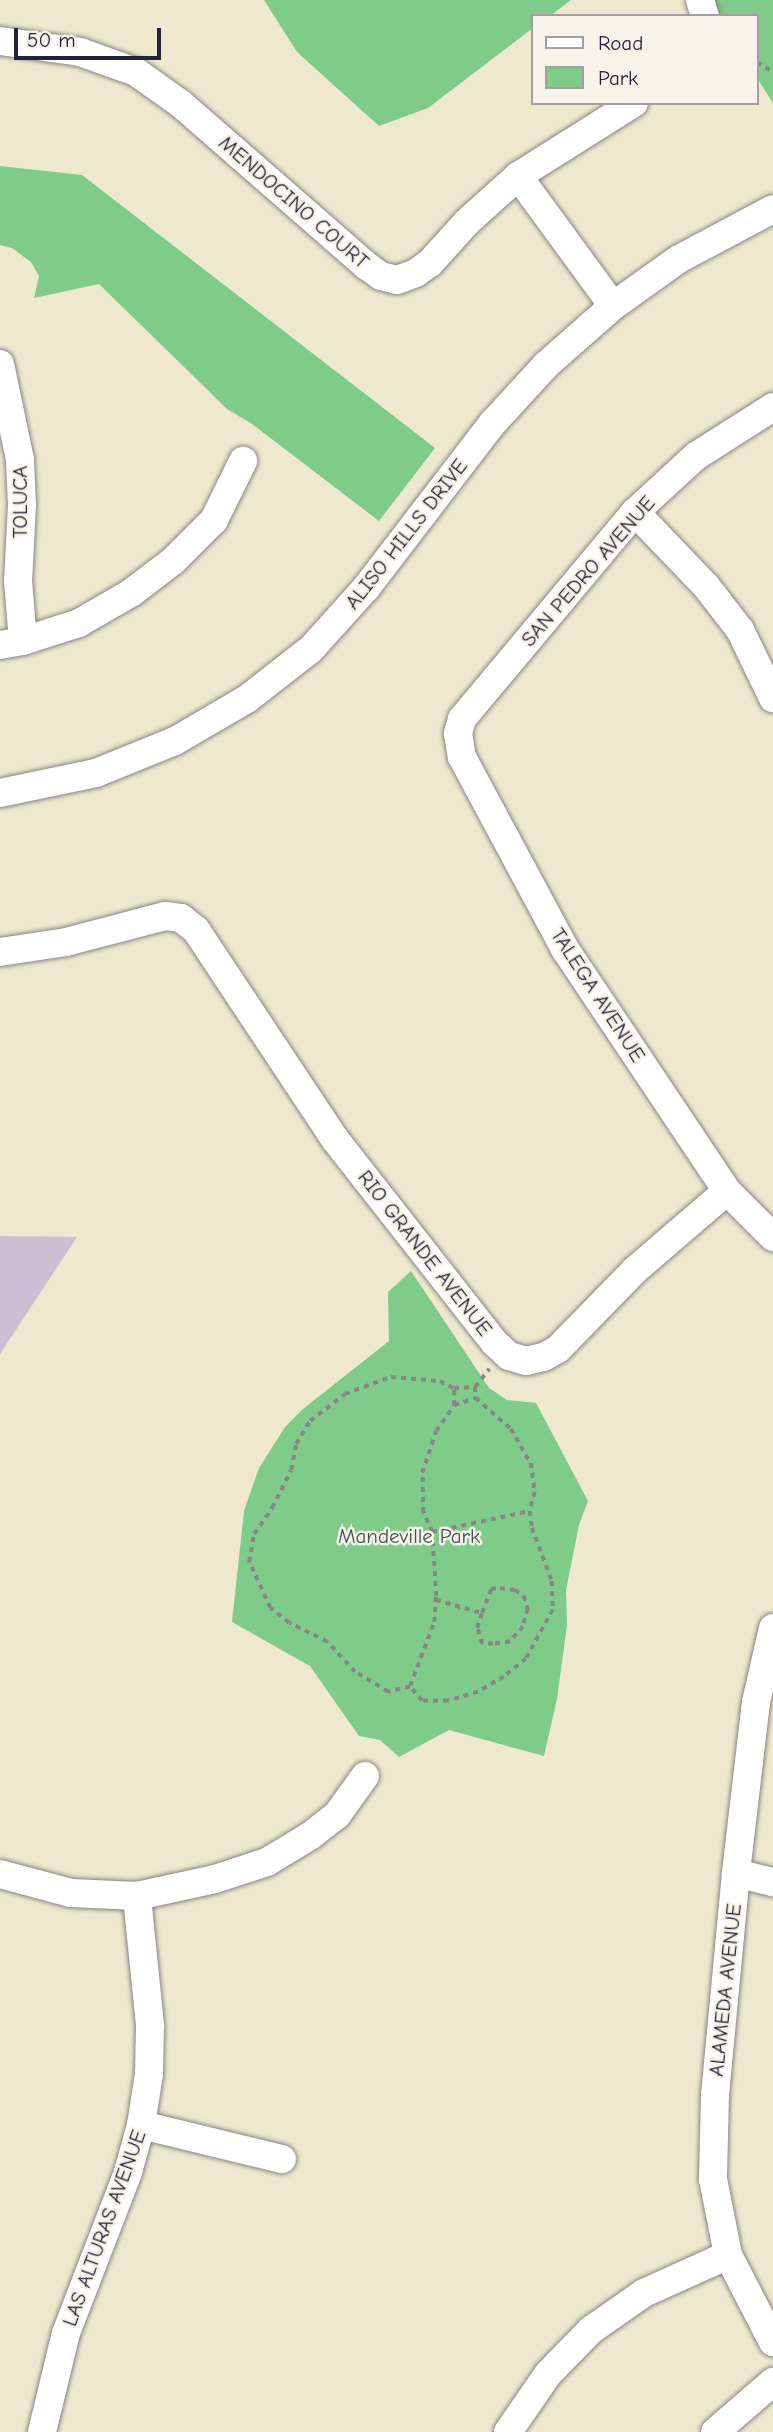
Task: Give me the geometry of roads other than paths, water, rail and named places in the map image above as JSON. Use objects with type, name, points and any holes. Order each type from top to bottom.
[{"type":"street","name":"MENDOCINO COURT","points":[[0,41],[80,52],[136,72],[181,104],[381,276],[397,280],[416,274],[518,176],[631,105]]},
{"type":"street","points":[[518,176],[613,306]]},
{"type":"street","name":"ALISO HILLS DRIVE","points":[[0,793],[96,773],[175,741],[247,699],[311,649],[366,588],[492,424],[546,365],[613,306],[679,259],[773,209]]},
{"type":"street","name":"TOLUCA","points":[[0,364],[20,460],[22,505],[11,643]]},
{"type":"street","name":"SAN PEDRO AVENUE","points":[[458,733],[462,719],[635,512],[696,456],[773,407]]},
{"type":"street","points":[[11,643],[79,623],[131,593],[173,561],[214,520],[243,461]]},
{"type":"street","points":[[635,512],[706,586],[740,630],[773,698]]},
{"type":"street","name":"TALEGA AVENUE","points":[[458,733],[462,757],[565,949],[727,1191],[773,1237]]},
{"type":"street","name":"RIO GRANDE AVENUE","points":[[0,953],[66,942],[149,918],[181,918],[209,944],[334,1138],[509,1356],[526,1361],[544,1357],[558,1349],[635,1270],[727,1191]]},
{"type":"street","name":"ALAMEDA AVENUE","points":[[773,1628],[756,1702],[736,1872],[715,2095],[713,2179],[728,2255],[773,2342]]},
{"type":"street","points":[[0,1874],[71,1893],[137,1896],[215,1880],[267,1862],[310,1836],[337,1815],[365,1776]]},
{"type":"street","points":[[736,1872],[773,1882]]},
{"type":"street","name":"LAS ALTURAS AVENUE","points":[[43,2432],[66,2333],[128,2172],[141,2125],[149,2074],[149,2025],[137,1896]]},
{"type":"street","points":[[141,2125],[282,2159]]},
{"type":"street","points":[[508,2432],[548,2374],[591,2330],[644,2293],[728,2255]]},
{"type":"street","points":[[715,2432],[773,2382]]},
{"type":"park label","name":"Mandeville Park","points":[[409,1536]]}]
